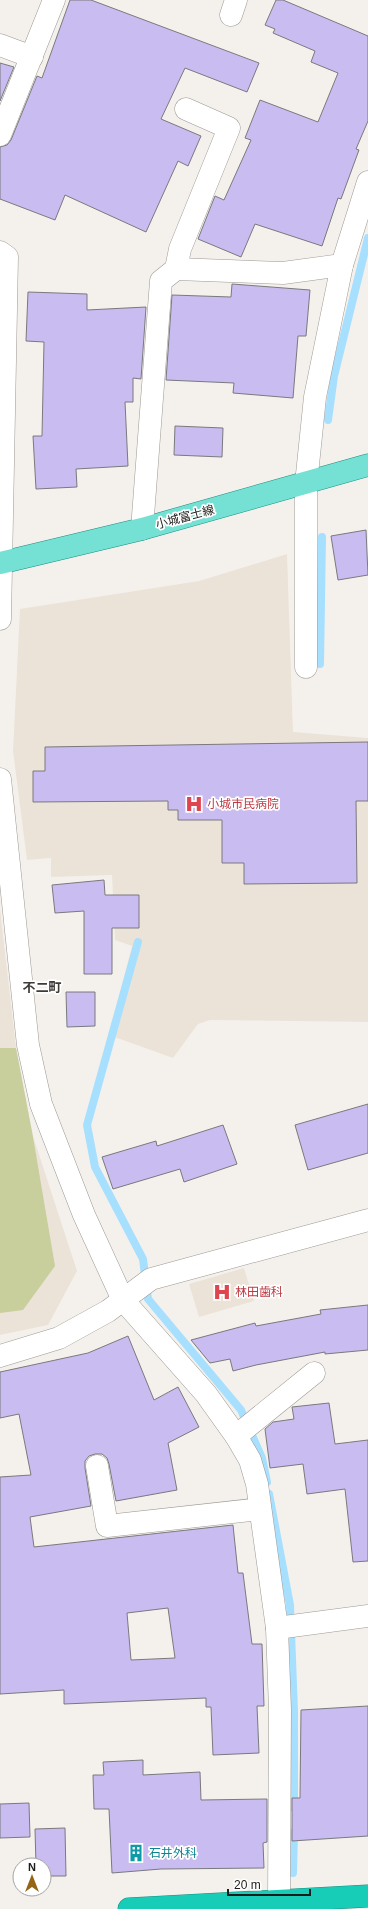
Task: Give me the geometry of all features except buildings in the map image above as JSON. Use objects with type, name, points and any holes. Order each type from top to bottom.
[{"type":"highway","points":[[129,1909],[368,1896]]},
{"type":"main road","name":"小城富士線","points":[[1,563],[142,529],[306,484],[368,465]]},
{"type":"street","points":[[0,135],[54,0]]},
{"type":"street","points":[[0,45],[32,57]]},
{"type":"street","points":[[142,529],[161,281],[176,269],[180,249],[228,128],[186,109]]},
{"type":"street","points":[[306,667],[306,484],[315,397],[342,265],[368,182]]},
{"type":"street","points":[[0,252],[7,257],[0,619]]},
{"type":"street","points":[[176,269],[283,273],[342,265]]},
{"type":"street","points":[[0,780],[28,1045],[41,1104],[84,1215],[236,1436],[250,1460],[257,1484],[277,1628],[280,1710],[279,1901]]},
{"type":"street","points":[[0,1356],[59,1338],[108,1311],[137,1290],[368,1220]]},
{"type":"street","points":[[236,1436],[314,1373]]},
{"type":"street","points":[[97,1466],[107,1526],[260,1509]]},
{"type":"street","points":[[277,1628],[368,1616]]},
{"type":"shaded area","name":"小城市民病院","points":[[287,554],[293,732],[368,738],[368,1022],[210,1020],[198,1024],[173,1058],[109,1035],[132,946],[115,940],[112,875],[51,877],[51,858],[27,860],[13,751],[20,609],[199,581]]},
{"type":"shaded area","points":[[0,909],[16,1048],[33,1136],[77,1271],[48,1325],[0,1335]]},
{"type":"shaded area","name":"林田歯科","points":[[244,1268],[254,1301],[199,1317],[189,1284]]},
{"type":"green space","points":[[0,1048],[16,1048],[55,1266],[23,1310],[0,1313]]},
{"type":"waterway","points":[[328,420],[334,376],[368,238]]},
{"type":"waterway","points":[[320,664],[322,537]]},
{"type":"waterway","points":[[138,942],[87,1125],[95,1167],[143,1259],[148,1299],[241,1410],[262,1458],[267,1482]]},
{"type":"waterway","points":[[269,1494],[290,1605],[294,1712],[294,1808]]},
{"type":"waterway","points":[[293,1873],[294,1832]]},
{"type":"place","name":"小城市民病院","points":[[194,804]]},
{"type":"place","name":"林田歯科","points":[[222,1292]]},
{"type":"place","name":"石井外科","points":[[136,1853]]},
{"type":"district","name":"不二町","points":[[42,987]]}]
